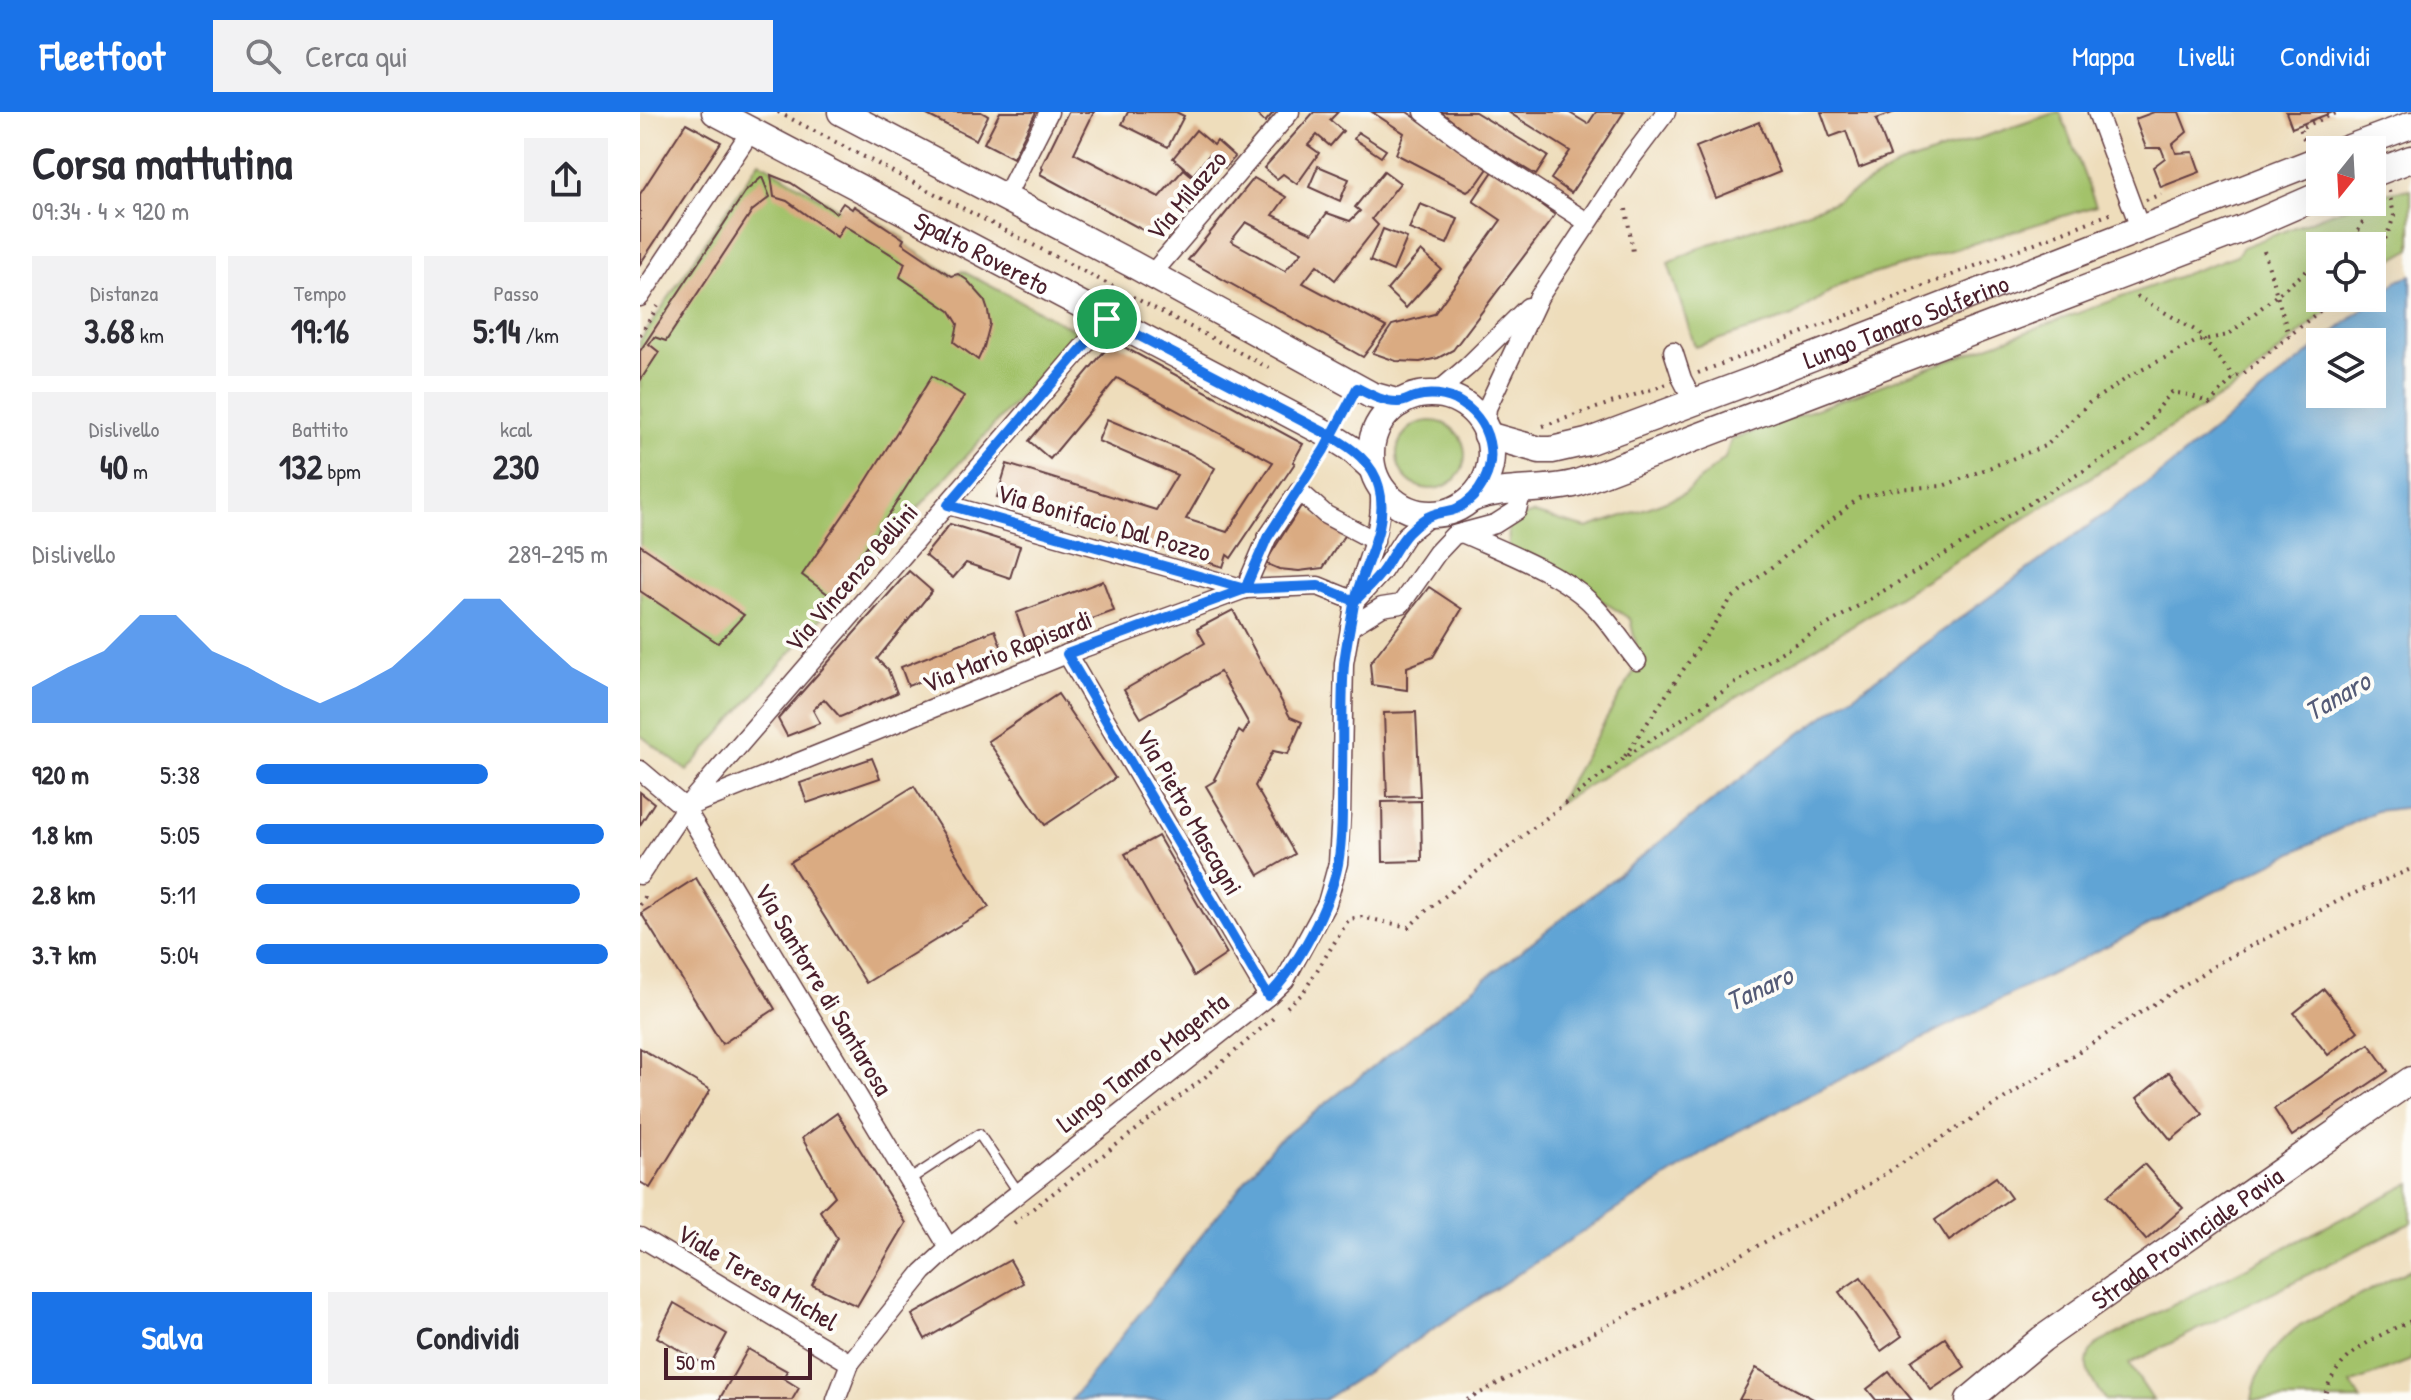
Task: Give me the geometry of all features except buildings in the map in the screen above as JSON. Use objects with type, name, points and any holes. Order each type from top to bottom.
[{"type":"main road","name":"Spalto Rovereto","points":[[715,112],[1107,319],[1327,443],[1350,448],[1376,476]]},
{"type":"main road","points":[[841,112],[1371,395],[1400,403]]},
{"type":"main road","points":[[2382,136],[2411,125]]},
{"type":"main road","name":"Lungo Tanaro Solferino","points":[[1486,432],[1529,448],[1552,450],[1587,442],[1688,390],[2140,228],[2306,152]]},
{"type":"main road","points":[[2386,183],[2411,159]]},
{"type":"main road","name":"Lungo Tanaro Solferino","points":[[1471,499],[1493,492],[1564,486],[1661,452],[2306,203]]},
{"type":"main road","points":[[1434,395],[1446,396],[1471,410],[1486,432],[1491,452],[1489,469],[1482,486],[1471,499],[1450,511],[1421,514],[1390,499],[1376,476],[1371,451],[1377,429],[1387,414],[1400,403],[1416,396],[1434,395]]},
{"type":"main road","name":"Strada Provinciale Pavia","points":[[1969,1400],[2042,1339],[2411,1080]]},
{"type":"street","points":[[1005,198],[1049,112]]},
{"type":"street","name":"Via Milazzo","points":[[1151,275],[1290,112]]},
{"type":"street","points":[[1424,112],[1464,142],[1587,222]]},
{"type":"street","points":[[1486,432],[1487,408],[1539,297],[1654,120],[1666,112]]},
{"type":"street","points":[[2097,112],[2140,228]]},
{"type":"street","points":[[640,297],[751,131]]},
{"type":"street","points":[[1434,395],[1539,297]]},
{"type":"street","name":"Via Vincenzo Bellini","points":[[640,875],[685,808],[1107,319]]},
{"type":"street","points":[[1673,351],[1688,390]]},
{"type":"street","name":"Lungo Tanaro Magenta","points":[[836,1400],[850,1363],[923,1272],[1285,980],[1327,903],[1338,863],[1344,663],[1361,575],[1375,541],[1381,513],[1376,476]]},
{"type":"street","points":[[1350,627],[1382,607],[1401,604],[1437,553],[1454,535],[1495,524],[1517,510],[1522,490]]},
{"type":"street","points":[[1245,589],[1267,538],[1299,491],[1326,515],[1375,541]]},
{"type":"street","name":"Via Bonifacio Dal Pozzo","points":[[948,505],[1245,589]]},
{"type":"street","points":[[1355,601],[1382,572],[1406,535],[1433,514]]},
{"type":"street","points":[[1462,533],[1560,580],[1593,604],[1637,661]]},
{"type":"street","name":"Via Mario Rapisardi","points":[[685,808],[1067,654],[1245,589],[1318,586],[1355,601]]},
{"type":"street","name":"Via Pietro Mascagni","points":[[1067,654],[1268,996]]},
{"type":"street","name":"Via Santorre di Santarosa","points":[[640,770],[685,808],[949,1248]]},
{"type":"street","name":"Viale Teresa Michel","points":[[640,1237],[850,1363]]},
{"type":"lane","points":[[909,1180],[979,1134],[1019,1193]]},
{"type":"path","points":[[778,112],[1279,373]]},
{"type":"path","points":[[2306,138],[2300,128],[2339,112]]},
{"type":"path","points":[[2386,183],[2394,215],[2386,237]]},
{"type":"path","points":[[1626,209],[1633,252]]},
{"type":"path","points":[[1536,428],[1688,390],[2112,213]]},
{"type":"path","points":[[2264,251],[2289,336]]},
{"type":"path","points":[[1624,758],[1731,599],[1859,498],[1894,489],[1943,486],[2047,445],[2089,403],[2132,375],[2197,341],[2228,335],[2306,271]]},
{"type":"path","points":[[2137,296],[2198,332],[2234,377]]},
{"type":"path","points":[[1361,917],[1409,927],[1624,758],[1780,653],[2135,440],[2172,392],[2210,403],[2234,377],[2243,374],[2318,312]]},
{"type":"path","points":[[1299,491],[1327,443]]},
{"type":"path","points":[[1467,1400],[1842,1201],[2222,961],[2348,896],[2411,869]]},
{"type":"path","points":[[2324,1400],[2332,1376],[2349,1357],[2367,1342],[2411,1321]]},
{"type":"green space","points":[[2060,112],[2096,206],[1841,284],[1793,316],[1695,347],[1668,263],[1704,246],[1835,202],[1897,166]]},
{"type":"green space","points":[[759,161],[839,209],[854,206],[905,239],[902,243],[954,276],[962,271],[1079,332],[908,519],[687,771],[640,735],[640,341]]},
{"type":"green space","points":[[2411,189],[2411,249],[2386,263],[2386,232],[2306,232],[2306,312],[2325,312],[2244,382],[1743,693],[1557,804],[1640,661],[1630,619],[1578,585],[1509,547],[1508,521],[1533,513],[1587,528],[1650,507],[1684,494],[1725,458],[1731,440],[2237,255],[2243,247],[2324,216],[2386,216],[2386,193]]},
{"type":"green space","points":[[1431,421],[1455,431],[1465,455],[1455,479],[1431,489],[1407,479],[1397,455],[1407,431]]},
{"type":"green space","points":[[2411,1183],[2411,1223],[2129,1364],[2153,1400],[2105,1400],[2095,1386],[2087,1366],[2097,1344]]},
{"type":"green space","points":[[2411,1269],[2411,1360],[2351,1384],[2361,1400],[2252,1400],[2257,1378],[2266,1360],[2296,1328]]},
{"type":"water","name":"Tanaro","points":[[2411,275],[2411,807],[2376,811],[1738,1131],[1324,1400],[1071,1400],[1274,1144],[1780,748],[2156,477],[2306,355],[2306,408],[2386,408],[2386,328],[2339,328],[2359,312],[2386,312],[2386,290]]},
{"type":"route","points":[[1107,319],[948,505],[1245,589],[1267,538],[1324,450],[1331,436],[1357,388],[1400,403],[1416,396],[1451,398],[1471,410],[1489,440],[1490,464],[1479,491],[1461,506],[1433,514],[1413,529],[1402,540],[1382,572],[1355,601],[1318,586],[1245,589],[1067,654],[1268,996],[1285,980],[1327,903],[1338,863],[1344,663],[1355,601],[1361,575],[1378,531],[1381,513],[1379,485],[1372,468],[1340,441],[1331,436],[1107,319]]}]
